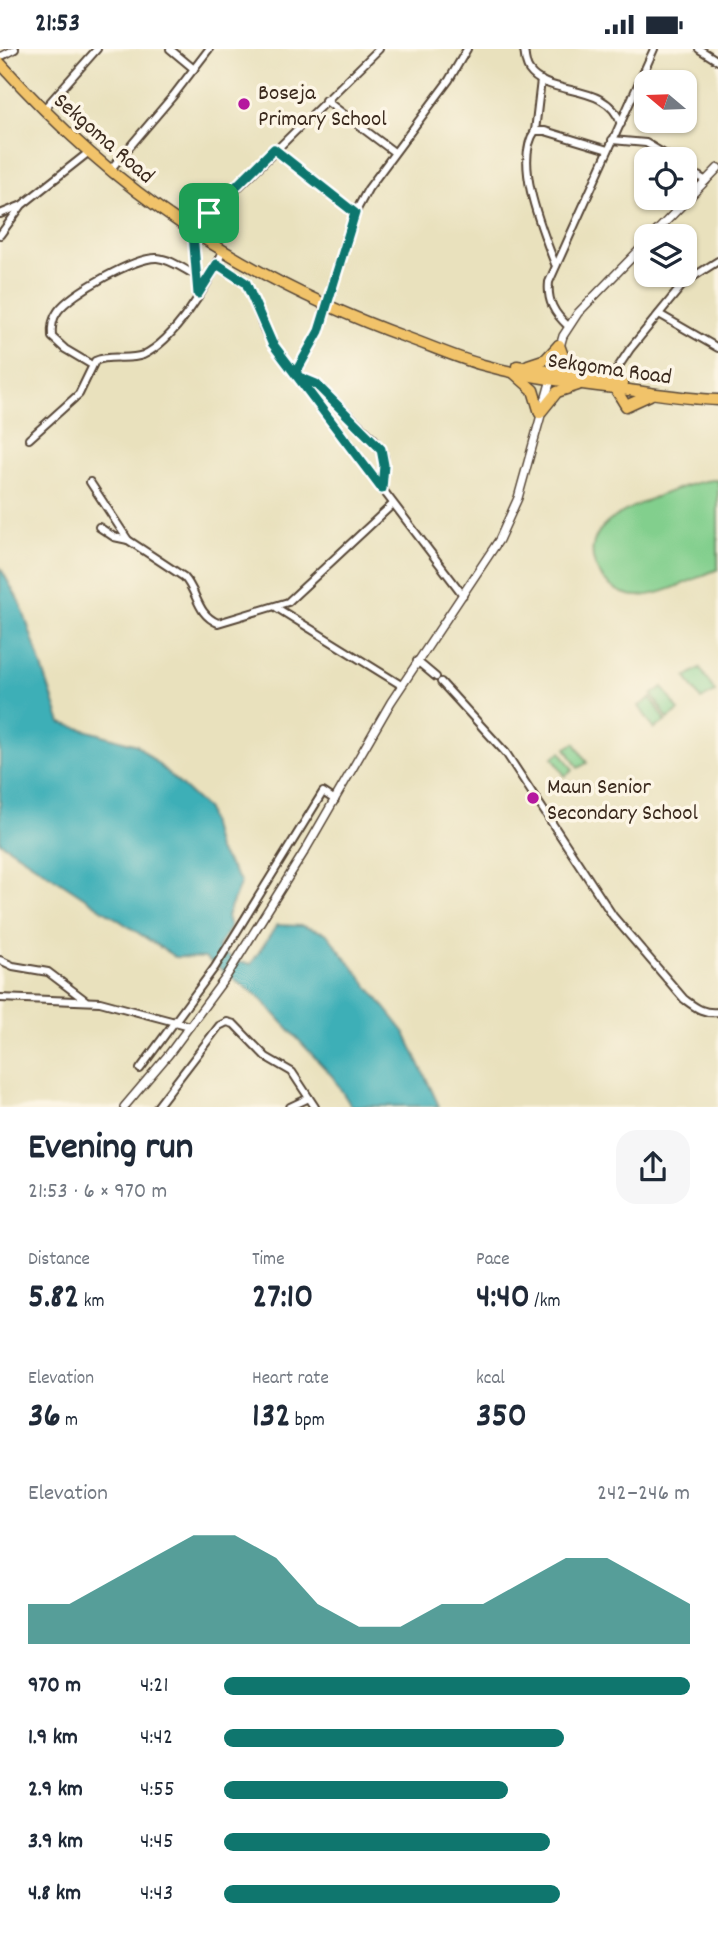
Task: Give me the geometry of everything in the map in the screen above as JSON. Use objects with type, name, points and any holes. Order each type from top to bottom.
[{"type":"highway","name":"Sekgoma Road","points":[[0,64],[89,152],[193,233],[222,253],[327,307],[440,352],[513,369],[718,398]]},
{"type":"highway","points":[[559,345],[567,367],[583,381],[557,393],[541,412],[533,390],[513,369],[536,364],[559,345]]},
{"type":"highway","name":"Sekgoma Road","points":[[612,385],[656,393],[718,398]]},
{"type":"highway","points":[[612,385],[626,406],[656,393]]},
{"type":"street","points":[[0,57],[6,50],[15,49]]},
{"type":"street","points":[[44,110],[97,49]]},
{"type":"street","points":[[170,49],[194,69]]},
{"type":"street","points":[[110,170],[209,49]]},
{"type":"street","points":[[198,294],[193,233],[274,149],[379,49]]},
{"type":"street","points":[[298,375],[327,307],[355,213],[368,189],[449,80],[467,49]]},
{"type":"street","points":[[524,49],[526,66],[541,80],[594,96],[615,113],[621,124]]},
{"type":"street","points":[[568,326],[552,307],[547,294],[555,264],[654,49]]},
{"type":"street","points":[[699,49],[718,61]]},
{"type":"street","points":[[541,80],[535,131],[530,139],[526,164],[541,226],[555,264]]},
{"type":"street","points":[[325,100],[394,152]]},
{"type":"street","points":[[535,131],[545,131],[608,150]]},
{"type":"street","points":[[612,139],[646,143],[653,147]]},
{"type":"street","points":[[274,149],[355,213]]},
{"type":"street","points":[[0,235],[22,205],[89,152]]},
{"type":"street","points":[[664,224],[718,168]]},
{"type":"street","points":[[697,175],[706,181]]},
{"type":"street","points":[[0,213],[22,205]]},
{"type":"street","points":[[29,439],[79,394],[92,365],[98,359],[128,359],[155,348],[177,325],[222,253]]},
{"type":"street","points":[[124,1107],[226,977],[335,800],[401,685],[463,595],[510,518],[526,473],[559,345],[568,326],[634,256]]},
{"type":"street","points":[[92,365],[65,349],[52,337],[52,322],[65,302],[78,292],[147,259],[165,260],[197,276]]},
{"type":"street","points":[[612,385],[659,314],[689,277],[718,261]]},
{"type":"street","points":[[217,264],[246,283],[265,331],[326,418],[463,595]]},
{"type":"street","points":[[659,314],[718,348]]},
{"type":"street","points":[[298,375],[316,384],[374,439],[384,457],[382,489]]},
{"type":"street","points":[[90,482],[128,540]]},
{"type":"street","points":[[99,527],[114,537],[128,540],[184,577],[191,584],[204,614],[211,621],[223,623],[276,608],[297,595],[393,504]]},
{"type":"street","points":[[276,608],[401,685]]},
{"type":"street","points":[[417,661],[439,680],[506,753],[612,916],[684,999],[708,1013],[718,1012]]},
{"type":"street","points":[[140,1069],[215,967],[323,792],[335,800]]},
{"type":"street","points":[[0,960],[13,966],[48,972],[86,1001]]},
{"type":"street","points":[[0,998],[86,1001],[190,1026]]},
{"type":"street","points":[[157,1107],[219,1026],[227,1022],[234,1024],[266,1058],[288,1069],[315,1107]]},
{"type":"street","points":[[290,1107],[309,1098]]},
{"type":"green space","points":[[718,480],[718,569],[651,595],[628,595],[606,582],[598,572],[593,549],[596,537],[604,526],[626,511],[658,496],[692,484]]},
{"type":"green space","points":[[700,668],[715,692],[701,700],[686,677]]},
{"type":"green space","points":[[663,687],[679,711],[668,719],[652,695]]},
{"type":"green space","points":[[651,698],[666,721],[654,729],[639,706]]},
{"type":"green space","points":[[575,743],[587,763],[578,768],[566,748]]},
{"type":"green space","points":[[561,752],[573,770],[565,776],[553,757]]},
{"type":"water","points":[[0,567],[21,605],[61,723],[137,745],[207,809],[217,849],[241,882],[227,916],[230,927],[217,948],[235,961],[251,964],[277,925],[302,926],[326,933],[405,1033],[439,1106],[351,1106],[333,1077],[259,997],[205,958],[175,957],[0,842]]},
{"type":"place","name":"Boseja Primary School","points":[[244,104]]},
{"type":"place","name":"Maun Senior Secondary School","points":[[533,798]]},
{"type":"route","points":[[274,149],[355,213],[319,331],[296,372],[299,377],[316,384],[374,439],[384,457],[382,489],[272,343],[246,283],[217,264],[198,294],[193,233],[209,213],[274,149]]}]
